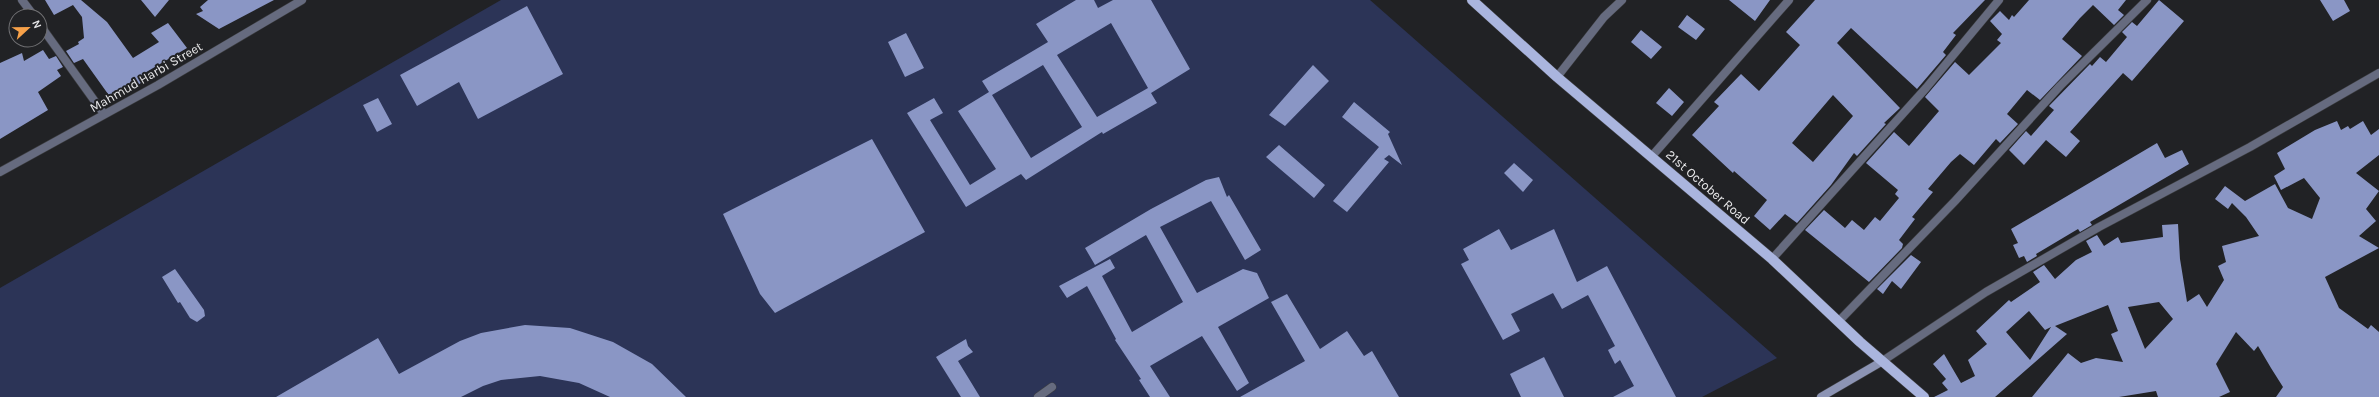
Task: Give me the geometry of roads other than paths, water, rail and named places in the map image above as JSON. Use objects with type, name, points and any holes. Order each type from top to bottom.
[{"type":"main road","name":"21st October Road","points":[[1472,0],[1556,77],[1652,156],[1772,259],[1881,362],[1924,397]]},
{"type":"main road","points":[[1821,397],[1881,362]]},
{"type":"street","name":"Mahmud Harbi Street","points":[[0,172],[302,0]]},
{"type":"street","points":[[1556,77],[1604,17],[1622,0]]},
{"type":"street","points":[[1652,156],[1789,0]]},
{"type":"street","points":[[1772,259],[1926,88],[1999,0]]},
{"type":"street","points":[[1839,321],[1955,201],[2060,86],[2148,0]]},
{"type":"street","points":[[48,36],[104,114]]},
{"type":"street","points":[[1881,362],[1986,292],[2099,228],[2250,147],[2379,73]]},
{"type":"street","points":[[1038,397],[1052,387]]}]
